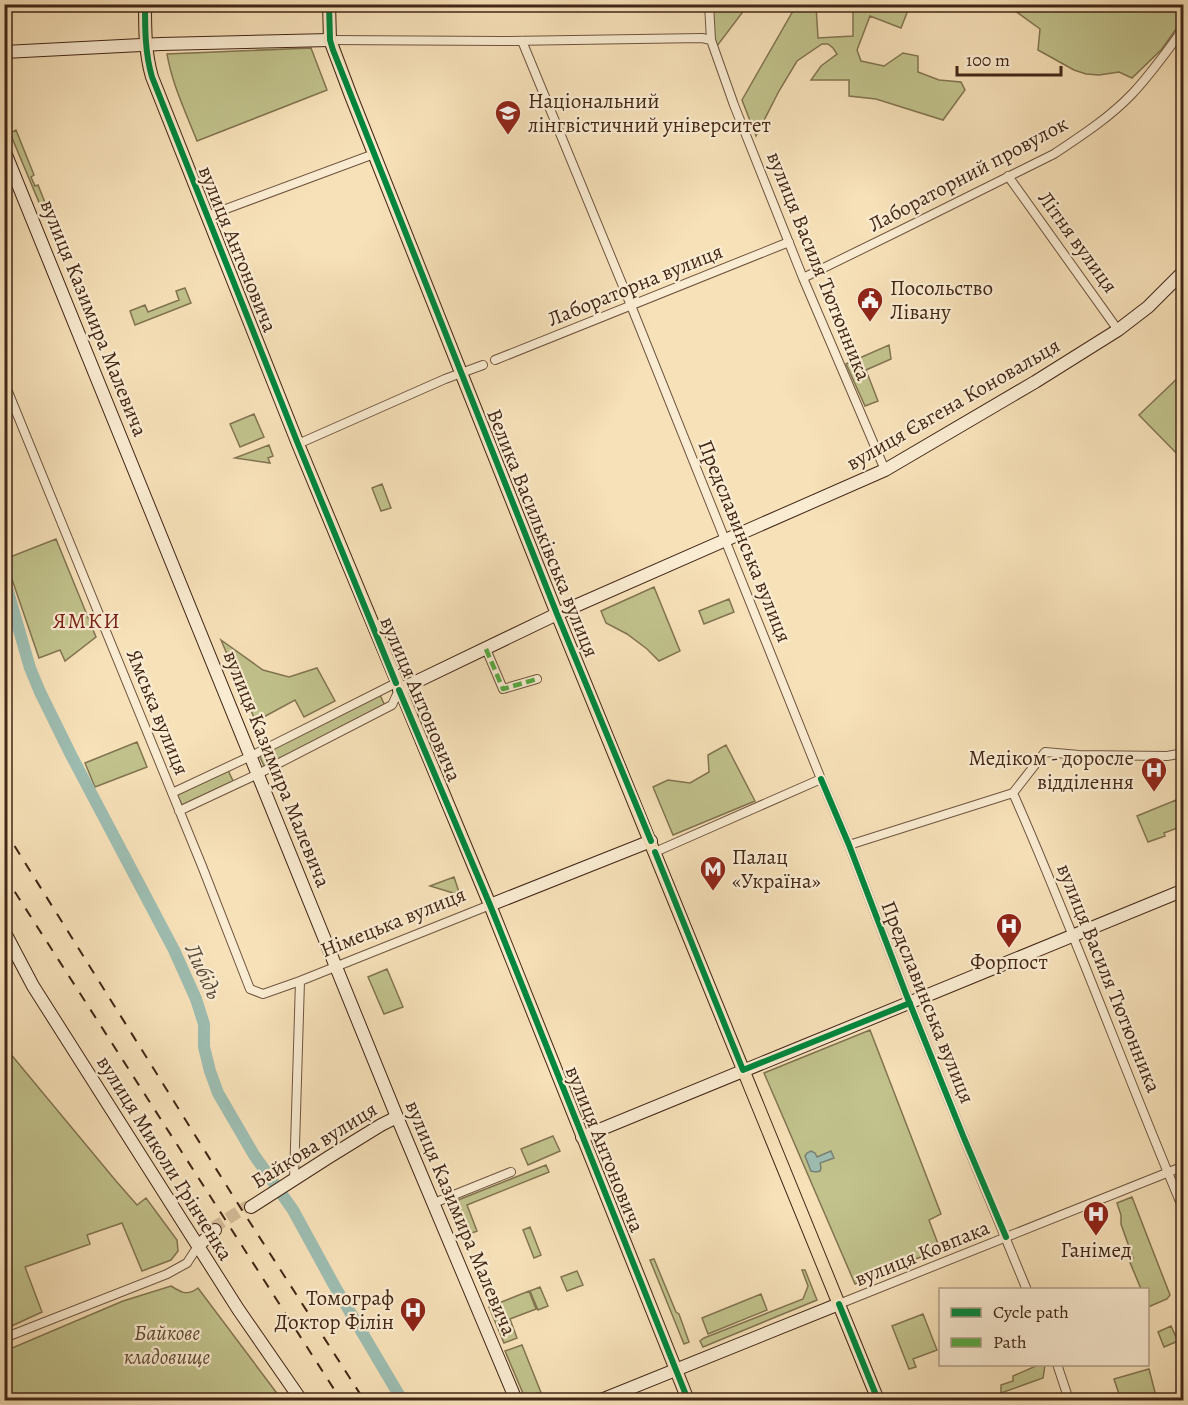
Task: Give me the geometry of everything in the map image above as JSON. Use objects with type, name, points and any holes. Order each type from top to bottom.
[{"type":"main road","name":"вулиця Антоновича","points":[[145,4],[146,45],[152,77],[298,444],[490,905],[688,1401]]},
{"type":"main road","name":"Велика Васильківська вулиця","points":[[328,4],[330,40],[374,154],[557,614],[878,1401]]},
{"type":"main road","points":[[4,52],[330,40]]},
{"type":"main road","name":"вулиця Казимира Малевича","points":[[4,150],[397,1118],[516,1401]]},
{"type":"main road","name":"вулиця Євгена Коновальця","points":[[398,686],[486,649],[557,614],[885,470],[1029,386],[1118,330],[1148,307],[1184,271]]},
{"type":"main road","name":"Німецька вулиця","points":[[490,905],[653,846]]},
{"type":"main road","points":[[582,1137],[1184,890]]},
{"type":"main road","name":"вулиця Миколи Грінченка","points":[[4,931],[33,986],[259,1341],[301,1401]]},
{"type":"main road","name":"Байкова вулиця","points":[[251,1207],[381,1125],[397,1118]]},
{"type":"main road","points":[[198,1246],[215,1230]]},
{"type":"main road","name":"вулиця Ковпака","points":[[601,1401],[839,1304]]},
{"type":"street","name":"вулиця Василя Тютюнника","points":[[709,4],[711,40],[734,105],[803,278],[885,470]]},
{"type":"street","name":"Лабораторний провулок","points":[[803,278],[1054,153],[1090,130],[1131,95],[1160,62],[1184,28]]},
{"type":"street","points":[[330,40],[522,41],[702,38],[711,40]]},
{"type":"street","name":"Предславинська вулиця","points":[[522,41],[1026,1288]]},
{"type":"street","points":[[207,216],[374,154]]},
{"type":"street","name":"Літня вулиця","points":[[1008,176],[1118,330]]},
{"type":"street","name":"Лабораторна вулиця","points":[[495,360],[789,242]]},
{"type":"street","points":[[298,444],[483,365]]},
{"type":"street","name":"Ямська вулиця","points":[[4,382],[250,989]]},
{"type":"street","points":[[486,649],[503,689],[537,679]]},
{"type":"street","points":[[172,793],[398,686]]},
{"type":"street","points":[[179,811],[258,774],[392,705],[398,686]]},
{"type":"street","points":[[849,845],[1013,793],[1045,752],[1079,755],[1167,756],[1184,753]]},
{"type":"street","name":"Німецька вулиця","points":[[653,846],[822,779]]},
{"type":"street","name":"вулиця Василя Тютюнника","points":[[1013,793],[1184,1211]]},
{"type":"street","name":"Німецька вулиця","points":[[250,989],[263,994],[490,905]]},
{"type":"street","points":[[290,1181],[300,981]]},
{"type":"street","name":"вулиця Ковпака","points":[[839,1304],[1184,1166]]},
{"type":"street","points":[[434,1203],[511,1172]]},
{"type":"street","points":[[4,1338],[166,1274],[187,1263],[198,1246]]},
{"type":"street","points":[[1057,1366],[1069,1401]]},
{"type":"green space","points":[[797,4],[816,5],[818,38],[853,36],[853,5],[910,5],[901,28],[870,16],[857,50],[861,61],[884,66],[903,53],[918,56],[918,72],[939,80],[961,82],[965,90],[943,120],[876,99],[849,96],[849,80],[811,80],[821,66],[837,54],[828,44],[822,44],[797,61],[756,136],[742,100]]},
{"type":"green space","points":[[711,5],[748,5],[717,46],[714,37]]},
{"type":"green space","points":[[1007,5],[1183,5],[1183,19],[1162,49],[1132,78],[1119,72],[1086,74],[1038,50],[1040,29]]},
{"type":"green space","points":[[311,48],[327,90],[197,141],[176,87],[167,54]]},
{"type":"green space","points":[[16,130],[34,175],[31,177],[35,186],[38,185],[46,205],[41,207],[10,133]]},
{"type":"green space","points":[[185,288],[191,303],[135,325],[130,311],[145,305],[148,312],[179,300],[176,291]]},
{"type":"green space","points":[[889,345],[891,359],[866,370],[878,401],[865,406],[846,364]]},
{"type":"green space","points":[[1183,373],[1183,460],[1139,415]]},
{"type":"green space","points":[[254,414],[264,437],[240,447],[230,424]]},
{"type":"green space","points":[[269,445],[273,456],[268,458],[270,463],[235,458]]},
{"type":"green space","points":[[382,484],[391,508],[381,511],[372,488]]},
{"type":"green space","points":[[56,539],[96,637],[65,661],[60,650],[39,658],[5,559]]},
{"type":"green space","points":[[654,587],[680,651],[659,661],[627,634],[606,623],[601,611]]},
{"type":"green space","points":[[729,599],[734,612],[704,624],[699,611]]},
{"type":"green space","points":[[221,640],[263,670],[289,677],[317,668],[335,701],[304,717],[295,700],[255,720]]},
{"type":"green space","points":[[380,695],[385,706],[264,766],[259,755]]},
{"type":"green space","points":[[137,742],[147,767],[95,787],[85,763]]},
{"type":"green space","points":[[726,745],[755,801],[673,835],[653,787],[668,780],[690,783],[709,772],[708,755]]},
{"type":"green space","points":[[228,770],[233,781],[182,805],[176,793]]},
{"type":"green space","points":[[1176,800],[1183,818],[1183,826],[1148,842],[1137,816]]},
{"type":"green space","points":[[454,877],[460,895],[430,886]]},
{"type":"green space","points":[[387,969],[403,1007],[384,1014],[368,977]]},
{"type":"green space","points":[[870,1030],[941,1214],[929,1220],[940,1249],[855,1284],[764,1073]]},
{"type":"green space","name":"Байкове кладовище","points":[[5,1049],[137,1205],[146,1198],[177,1240],[178,1251],[171,1260],[142,1271],[122,1223],[87,1235],[90,1244],[25,1267],[42,1312],[5,1329]]},
{"type":"green space","points":[[553,1136],[560,1151],[528,1165],[521,1149]]},
{"type":"green space","points":[[546,1165],[549,1172],[467,1205],[477,1231],[462,1237],[448,1204]]},
{"type":"green space","points":[[1132,1197],[1170,1295],[1167,1299],[1149,1307],[1149,1288],[1141,1288],[1129,1260],[1133,1258],[1121,1224],[1117,1203]]},
{"type":"green space","points":[[530,1227],[541,1255],[534,1258],[523,1230]]},
{"type":"green space","points":[[654,1259],[689,1342],[684,1344],[650,1260]]},
{"type":"green space","points":[[802,1270],[805,1270],[817,1300],[703,1347],[700,1341],[704,1338],[803,1299],[808,1286]]},
{"type":"green space","points":[[577,1271],[583,1285],[567,1291],[561,1277]]},
{"type":"green space","name":"Байкове кладовище","points":[[171,1286],[184,1293],[198,1288],[282,1400],[5,1400],[5,1351],[123,1301]]},
{"type":"green space","points":[[540,1287],[548,1306],[538,1310],[530,1291]]},
{"type":"green space","points":[[529,1291],[536,1309],[510,1319],[517,1338],[504,1343],[489,1307]]},
{"type":"green space","points":[[761,1294],[767,1310],[708,1334],[702,1318]]},
{"type":"green space","points":[[923,1314],[937,1350],[913,1359],[916,1367],[909,1369],[892,1326]]},
{"type":"green space","points":[[1171,1326],[1178,1341],[1164,1347],[1158,1332]]},
{"type":"green space","points":[[522,1345],[544,1400],[541,1400],[538,1393],[525,1398],[505,1351]]},
{"type":"green space","points":[[1036,1366],[1045,1366],[1043,1378],[1001,1393],[1001,1385],[1013,1381],[1013,1376]]},
{"type":"green space","points":[[1149,1369],[1156,1396],[1141,1400],[1121,1400],[1114,1379]]},
{"type":"shaded area","points":[[811,1151],[817,1157],[831,1151],[834,1158],[820,1163],[820,1171],[811,1171],[805,1156]]},
{"type":"waterway","name":"Либідь","points":[[4,578],[30,668],[40,692],[174,950],[196,999],[204,1024],[204,1047],[218,1093],[254,1155],[293,1210],[402,1400]]},
{"type":"tunnel","points":[[215,1230],[216,1226],[246,1207],[251,1207]]},
{"type":"railway","points":[[4,829],[233,1196],[364,1400]]},
{"type":"railway","points":[[4,875],[341,1400]]},
{"type":"marked path","points":[[486,649],[503,689],[537,679]]},
{"type":"cycle path","points":[[145,4],[145,32],[152,77],[396,683]]},
{"type":"cycle path","points":[[329,4],[330,40],[333,50],[557,614],[651,841]]},
{"type":"cycle path","points":[[399,690],[490,905],[688,1400]]},
{"type":"cycle path","points":[[821,779],[964,1138],[1006,1237]]},
{"type":"cycle path","points":[[655,852],[743,1070],[910,1003]]},
{"type":"cycle path","points":[[839,1304],[878,1400]]},
{"type":"place","name":"Національний лінгвістичний університет","points":[[508,136]]},
{"type":"place","name":"Посольство Лівану","points":[[870,323]]},
{"type":"place","name":"Медіком - доросле відділення","points":[[1154,793]]},
{"type":"place","name":"Палац «Україна»","points":[[713,892]]},
{"type":"place","name":"Форпост","points":[[1009,949]]},
{"type":"place","name":"Ганімед","points":[[1096,1237]]},
{"type":"place","name":"Томограф Доктор Філін","points":[[413,1333]]},
{"type":"district","name":"ЯМКИ","points":[[87,620]]}]
